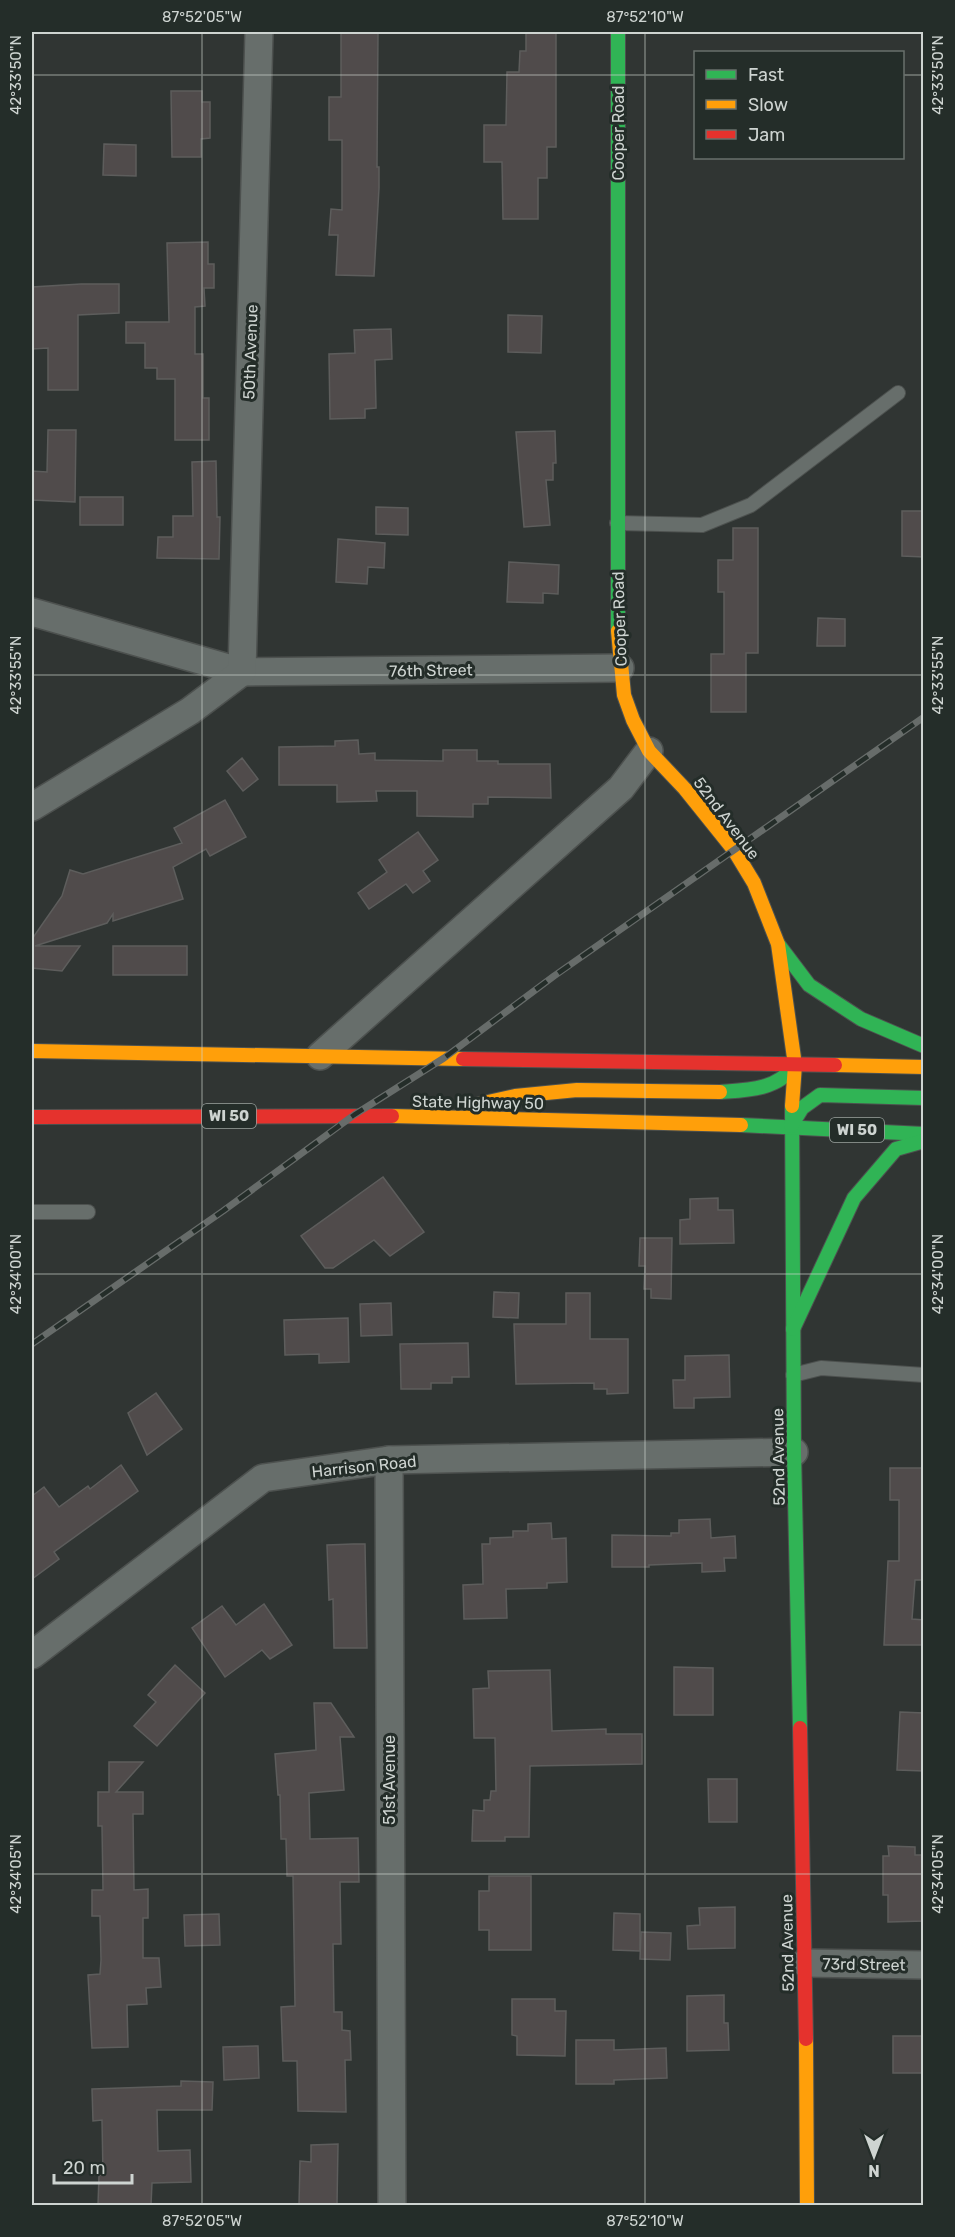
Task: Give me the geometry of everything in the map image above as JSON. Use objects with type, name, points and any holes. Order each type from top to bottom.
[{"type":"main road","name":"Cooper Road","points":[[618,32],[617,523],[620,668],[624,694],[633,720],[649,751]]},
{"type":"main road","name":"52nd Avenue","points":[[649,751],[685,789],[734,850],[754,883],[768,925],[778,944],[795,1065],[792,1126],[793,1375],[805,1963],[807,2205]]},
{"type":"main road","points":[[778,944],[809,985],[861,1019],[924,1046]]},
{"type":"main road","points":[[32,1051],[924,1067]]},
{"type":"main road","points":[[428,1117],[495,1099],[538,1092],[594,1089],[707,1091],[748,1089],[778,1081],[786,1076],[795,1065]]},
{"type":"main road","points":[[792,1126],[800,1109],[807,1101],[820,1095],[924,1098]]},
{"type":"main road","name":"State Highway 50","points":[[32,1117],[354,1115],[792,1126],[924,1134]]},
{"type":"main road","points":[[793,1329],[854,1198],[896,1149],[924,1141]]},
{"type":"street","name":"50th Avenue","points":[[242,672],[259,32]]},
{"type":"street","name":"76th Street","points":[[32,612],[242,672],[620,668]]},
{"type":"street","points":[[32,807],[190,711],[242,672]]},
{"type":"street","points":[[320,1056],[621,788],[649,751]]},
{"type":"street","name":"Harrison Road","points":[[32,1655],[263,1478],[388,1460],[794,1452]]},
{"type":"street","name":"51st Avenue","points":[[388,1460],[392,2205]]},
{"type":"street","name":"73rd Street","points":[[805,1963],[924,1965]]},
{"type":"lane","points":[[617,523],[702,525],[751,505],[898,393]]},
{"type":"lane","points":[[32,1212],[88,1212]]},
{"type":"lane","points":[[793,1375],[820,1368],[924,1375]]},
{"type":"building","points":[[341,32],[378,32],[377,167],[379,167],[379,188],[374,276],[336,275],[338,235],[329,235],[331,209],[342,210],[342,140],[329,140],[329,97],[341,97]]},
{"type":"building","points":[[526,32],[556,32],[556,147],[547,147],[547,178],[538,178],[538,219],[503,219],[502,162],[484,162],[484,125],[506,125],[507,72],[519,72],[520,51],[526,51]]},
{"type":"building","points":[[171,91],[202,91],[202,102],[210,102],[210,138],[201,139],[201,157],[172,157]]},
{"type":"building","points":[[104,144],[136,145],[136,176],[103,175]]},
{"type":"building","points":[[208,242],[208,264],[214,264],[214,288],[204,288],[205,306],[195,307],[195,354],[203,354],[203,398],[209,398],[209,440],[175,440],[175,379],[157,379],[157,368],[145,368],[145,343],[126,343],[126,322],[169,322],[167,243]]},
{"type":"building","points":[[119,284],[119,313],[78,315],[78,390],[48,390],[48,348],[32,349],[32,287]]},
{"type":"building","points":[[508,315],[542,316],[541,353],[508,352]]},
{"type":"building","points":[[391,329],[392,359],[375,360],[376,408],[365,409],[365,418],[330,419],[329,354],[355,353],[354,330]]},
{"type":"building","points":[[48,430],[76,430],[75,502],[32,500],[32,471],[47,472]]},
{"type":"building","points":[[555,431],[556,463],[553,463],[553,480],[546,480],[550,525],[524,527],[516,432]]},
{"type":"building","points":[[216,461],[217,517],[220,517],[219,559],[157,558],[158,537],[173,537],[173,516],[193,516],[192,462]]},
{"type":"building","points":[[80,497],[123,497],[123,525],[80,525]]},
{"type":"building","points":[[376,507],[408,508],[408,535],[376,534]]},
{"type":"building","points":[[902,511],[924,511],[924,557],[902,556]]},
{"type":"building","points":[[733,528],[758,528],[758,653],[746,653],[746,712],[711,712],[711,654],[724,654],[724,592],[718,592],[718,560],[733,560]]},
{"type":"building","points":[[338,539],[385,543],[384,568],[368,567],[367,584],[336,582]]},
{"type":"building","points":[[509,562],[559,565],[558,594],[543,593],[543,603],[507,602]]},
{"type":"building","points":[[818,618],[845,619],[845,646],[817,646]]},
{"type":"building","points":[[358,740],[359,754],[375,753],[375,760],[443,761],[443,750],[477,750],[477,761],[498,761],[498,764],[550,764],[551,798],[488,797],[488,804],[473,804],[473,817],[417,816],[417,791],[376,791],[377,801],[337,802],[337,785],[279,785],[279,747],[335,746],[335,741]]},
{"type":"building","points":[[242,758],[258,779],[243,791],[227,771]]},
{"type":"building","points":[[225,800],[246,837],[210,856],[206,849],[173,867],[183,899],[113,921],[113,914],[107,923],[35,946],[80,946],[62,971],[32,968],[32,939],[62,896],[70,870],[83,874],[182,843],[174,828]]},
{"type":"building","points":[[418,832],[438,860],[423,871],[430,881],[413,893],[406,884],[369,909],[358,893],[387,872],[379,860]]},
{"type":"building","points":[[113,946],[187,946],[187,975],[113,975]]},
{"type":"building","points":[[383,1177],[424,1232],[390,1256],[374,1240],[333,1268],[325,1268],[301,1236]]},
{"type":"building","points":[[718,1198],[718,1210],[733,1210],[734,1243],[680,1244],[680,1220],[690,1219],[690,1199]]},
{"type":"building","points":[[640,1238],[672,1238],[671,1299],[651,1298],[651,1289],[644,1289],[645,1266],[639,1266]]},
{"type":"building","points":[[494,1292],[519,1293],[518,1318],[493,1317]]},
{"type":"building","points":[[566,1293],[590,1293],[590,1339],[628,1339],[628,1393],[607,1394],[607,1389],[594,1389],[594,1383],[516,1384],[514,1324],[566,1324]]},
{"type":"building","points":[[391,1303],[392,1335],[361,1336],[360,1304]]},
{"type":"building","points":[[348,1318],[349,1362],[319,1363],[319,1354],[285,1355],[284,1320]]},
{"type":"building","points":[[468,1343],[469,1377],[452,1377],[452,1383],[431,1383],[431,1389],[401,1389],[400,1344]]},
{"type":"building","points":[[729,1355],[730,1397],[694,1398],[694,1408],[674,1408],[673,1380],[685,1380],[685,1356]]},
{"type":"building","points":[[156,1393],[182,1429],[147,1455],[128,1413]]},
{"type":"building","points":[[121,1465],[138,1491],[54,1552],[59,1559],[32,1579],[32,1496],[44,1487],[59,1507],[88,1486],[90,1489]]},
{"type":"building","points":[[890,1468],[924,1468],[924,1580],[915,1580],[912,1619],[924,1620],[924,1645],[884,1645],[888,1561],[899,1561],[899,1500],[890,1500]]},
{"type":"building","points":[[710,1519],[711,1538],[735,1536],[736,1558],[724,1558],[725,1571],[702,1572],[702,1563],[612,1567],[612,1535],[671,1536],[671,1533],[679,1533],[679,1520]]},
{"type":"building","points":[[551,1523],[552,1539],[566,1538],[567,1582],[547,1583],[547,1588],[506,1589],[507,1618],[464,1619],[463,1585],[483,1584],[482,1544],[490,1544],[490,1538],[513,1537],[513,1531],[528,1531],[528,1524]]},
{"type":"building","points":[[365,1544],[367,1648],[334,1648],[333,1599],[329,1600],[327,1545]]},
{"type":"building","points":[[264,1604],[292,1645],[270,1659],[262,1650],[225,1677],[192,1628],[222,1606],[236,1625]]},
{"type":"building","points":[[175,1665],[205,1693],[157,1746],[134,1726],[156,1702],[148,1695]]},
{"type":"building","points":[[674,1667],[713,1668],[713,1715],[674,1715]]},
{"type":"building","points":[[550,1670],[552,1731],[606,1729],[606,1734],[642,1734],[642,1764],[530,1766],[529,1837],[505,1837],[505,1841],[472,1841],[473,1810],[484,1811],[484,1800],[490,1800],[491,1791],[496,1791],[495,1738],[474,1738],[473,1689],[489,1688],[488,1671]]},
{"type":"building","points":[[314,1703],[331,1703],[354,1737],[340,1737],[344,1790],[309,1793],[310,1839],[358,1838],[359,1882],[340,1882],[341,1944],[333,1944],[334,2012],[342,2012],[342,2030],[350,2031],[351,2060],[345,2060],[346,2112],[298,2111],[297,2061],[283,2061],[281,2007],[295,2006],[293,1876],[287,1876],[286,1839],[281,1839],[280,1795],[278,1795],[275,1754],[316,1750]]},
{"type":"building","points":[[900,1712],[924,1713],[924,1771],[897,1770]]},
{"type":"building","points":[[109,1762],[143,1762],[116,1792],[143,1792],[143,1814],[133,1814],[134,1890],[148,1889],[148,1918],[143,1918],[143,1958],[159,1958],[161,1987],[146,1988],[147,2004],[127,2005],[128,2047],[92,2048],[88,1975],[100,1974],[101,1960],[100,1916],[92,1916],[92,1890],[103,1890],[102,1826],[98,1826],[98,1792],[109,1792]]},
{"type":"building","points":[[708,1779],[737,1779],[737,1822],[709,1822]]},
{"type":"building","points":[[888,1846],[915,1847],[915,1855],[924,1855],[924,1921],[888,1922],[888,1895],[883,1895],[883,1856],[889,1856]]},
{"type":"building","points":[[489,1876],[531,1876],[531,1950],[489,1950],[489,1930],[479,1930],[479,1891],[489,1891]]},
{"type":"building","points":[[735,1907],[735,1948],[688,1949],[687,1926],[700,1925],[699,1908]]},
{"type":"building","points":[[614,1913],[640,1914],[640,1951],[613,1950]]},
{"type":"building","points":[[219,1914],[220,1945],[185,1946],[184,1915]]},
{"type":"building","points":[[641,1932],[671,1933],[670,1960],[640,1959]]},
{"type":"building","points":[[724,1995],[724,2023],[728,2023],[729,2050],[687,2051],[687,1996]]},
{"type":"building","points":[[512,1999],[555,1999],[555,2011],[566,2011],[565,2056],[517,2055],[517,2036],[512,2035]]},
{"type":"building","points":[[893,2036],[924,2036],[924,2073],[893,2073]]},
{"type":"building","points":[[576,2040],[614,2040],[614,2050],[666,2048],[667,2078],[614,2080],[614,2084],[576,2084]]},
{"type":"building","points":[[258,2046],[259,2078],[224,2080],[223,2047]]},
{"type":"building","points":[[181,2081],[213,2082],[212,2110],[157,2110],[158,2151],[190,2150],[191,2182],[152,2183],[151,2205],[98,2205],[99,2175],[103,2175],[102,2120],[93,2121],[92,2089],[181,2086]]},
{"type":"building","points":[[338,2144],[337,2205],[299,2205],[300,2161],[311,2162],[311,2145]]},
{"type":"railway","points":[[32,1344],[223,1211],[354,1115],[444,1058],[554,976],[924,717]]},
{"type":"traffic: fast","points":[[618,32],[618,631]]},
{"type":"traffic: fast","points":[[778,944],[809,985],[861,1019],[924,1046]]},
{"type":"traffic: fast","points":[[720,1092],[770,1084],[786,1075],[793,1067]]},
{"type":"traffic: fast","points":[[791,1126],[802,1108],[820,1095],[924,1098]]},
{"type":"traffic: fast","points":[[792,1106],[794,1452],[800,1728]]},
{"type":"traffic: fast","points":[[741,1125],[924,1134]]},
{"type":"traffic: fast","points":[[793,1329],[854,1198],[896,1149],[924,1141]]},
{"type":"traffic: slow","points":[[618,631],[624,695],[633,720],[649,751],[685,789],[734,850],[754,883],[778,944],[795,1065],[792,1106]]},
{"type":"traffic: slow","points":[[32,1051],[463,1059]]},
{"type":"traffic: slow","points":[[835,1065],[924,1067]]},
{"type":"traffic: slow","points":[[470,1106],[515,1096],[577,1090],[720,1092]]},
{"type":"traffic: slow","points":[[392,1116],[741,1125]]},
{"type":"traffic: slow","points":[[806,2039],[807,2206]]},
{"type":"traffic: jam","points":[[463,1059],[835,1065]]},
{"type":"traffic: jam","points":[[32,1117],[392,1116]]},
{"type":"traffic: jam","points":[[800,1728],[806,2039]]}]
